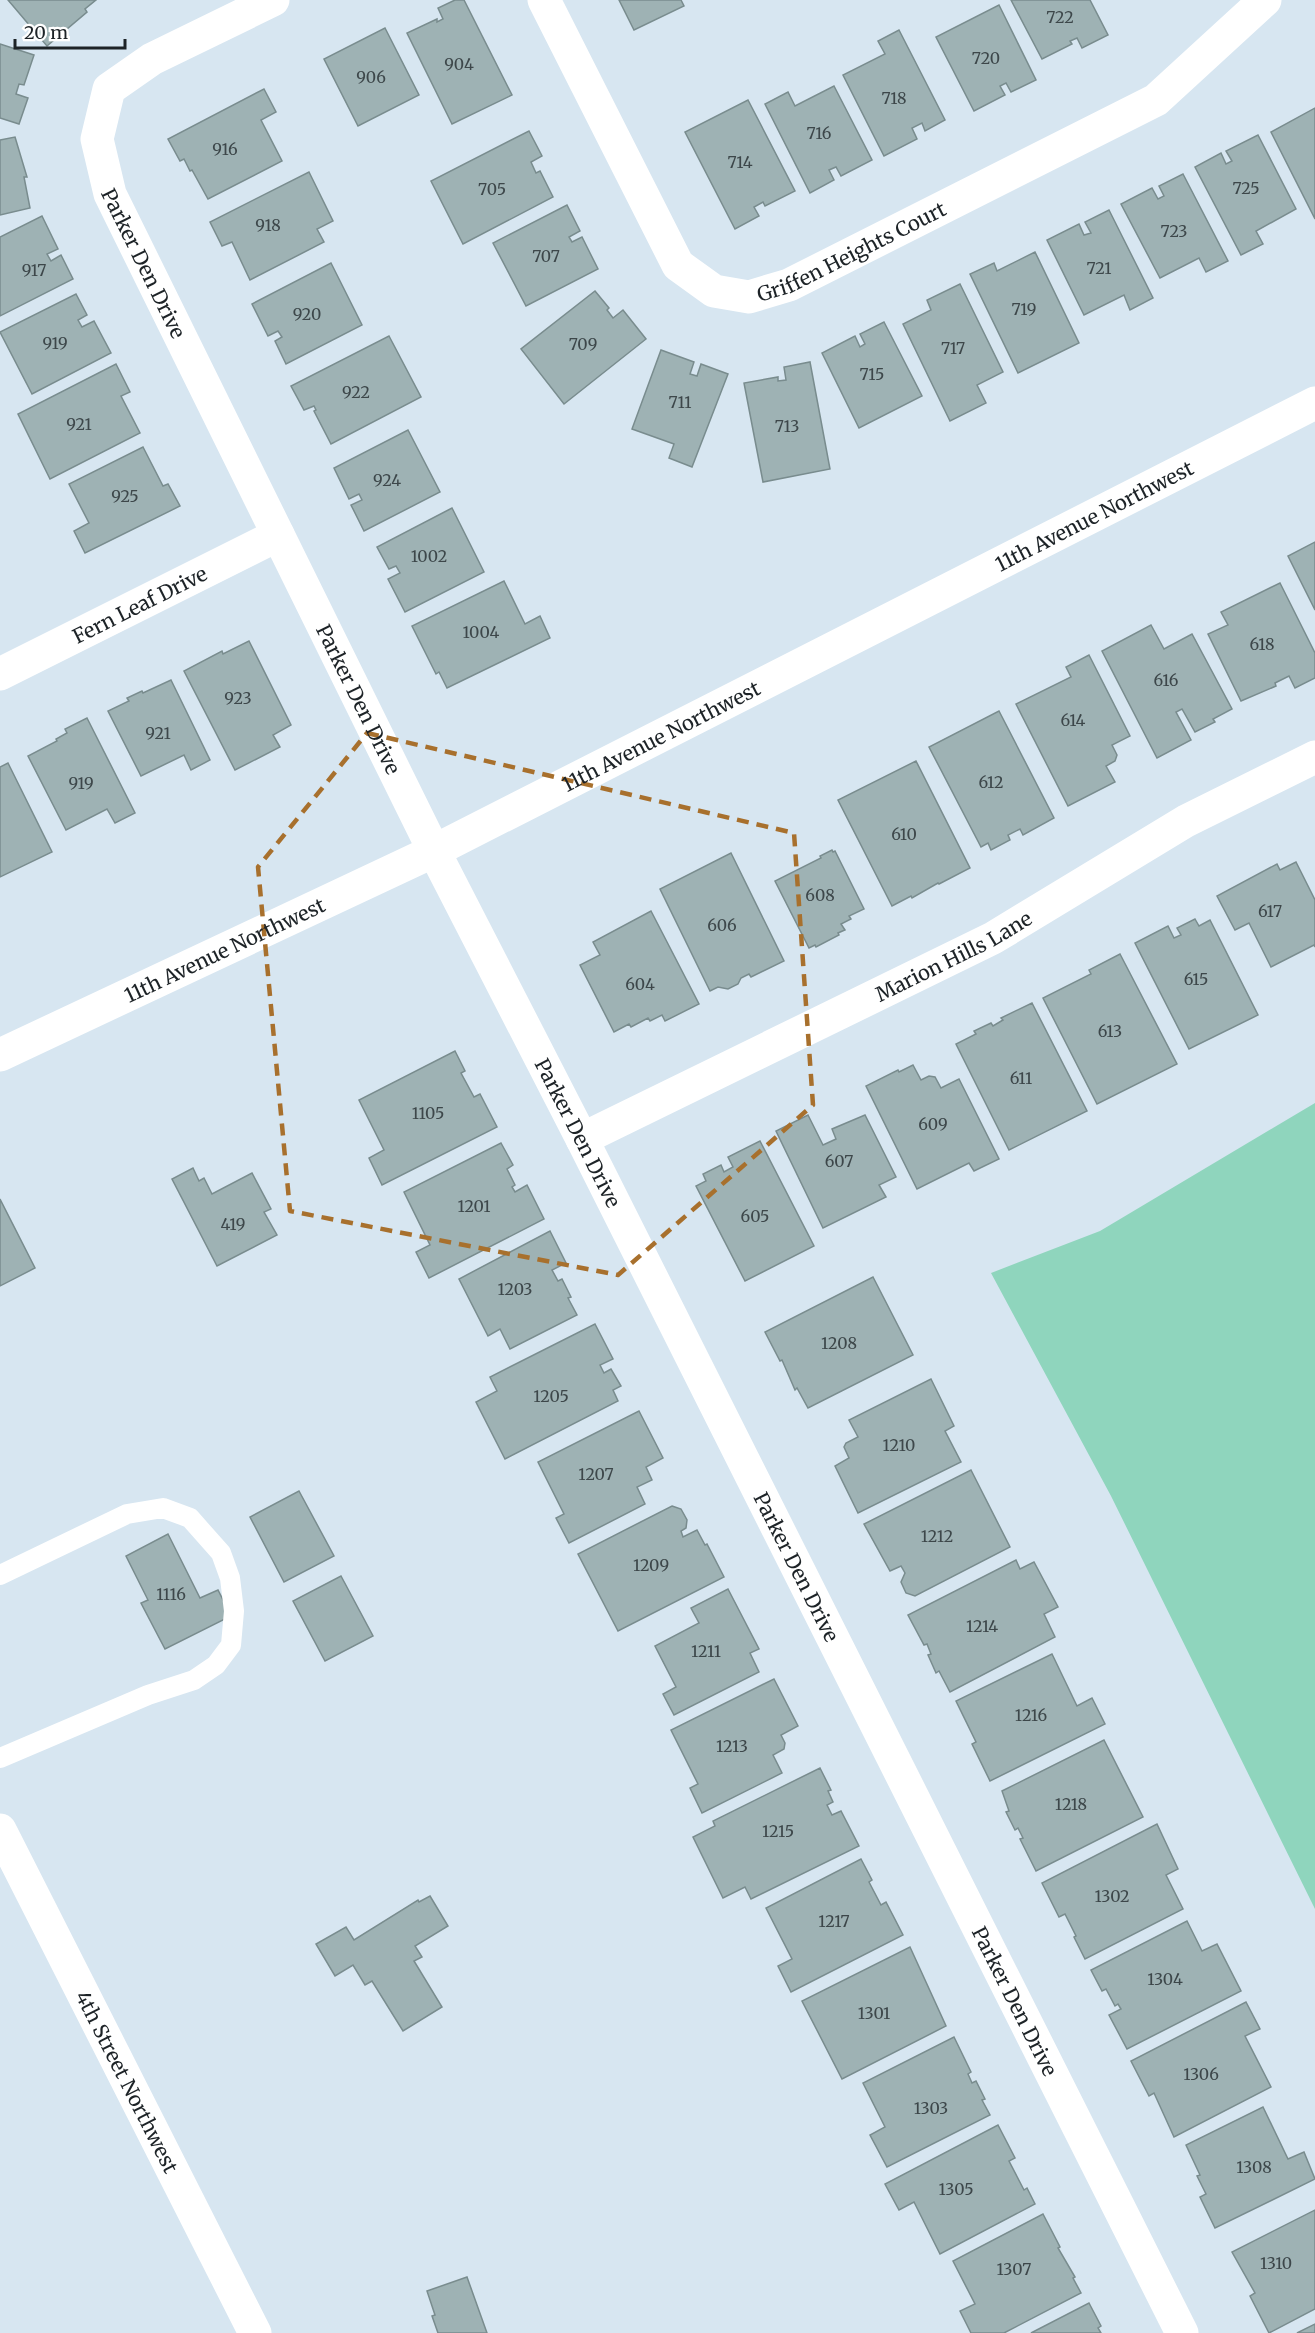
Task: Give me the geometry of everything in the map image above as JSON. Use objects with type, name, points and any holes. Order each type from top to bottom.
[{"type":"street","name":"Parker Den Drive","points":[[273,0],[152,59],[109,89],[97,139],[110,194],[434,851],[582,1139],[1182,2333]]},
{"type":"street","name":"Griffen Heights Court","points":[[544,0],[678,265],[714,291],[749,297],[789,285],[1156,100],[1265,0]]},
{"type":"street","name":"11th Avenue Northwest","points":[[0,1054],[434,851],[1315,403]]},
{"type":"street","name":"Fern Leaf Drive","points":[[0,674],[278,535]]},
{"type":"street","name":"Marion Hills Lane","points":[[582,1139],[993,938],[1186,821],[1315,757]]},
{"type":"street","name":"4th Street Northwest","points":[[0,1830],[8,1867],[255,2333]]},
{"type":"lane","points":[[0,1575],[127,1514],[163,1508],[190,1518],[221,1553],[230,1578],[234,1611],[231,1645],[216,1665],[194,1680],[148,1695],[0,1758]]},
{"type":"highlighted area","points":[[367,733],[794,833],[813,1105],[618,1275],[290,1211],[258,867]]},
{"type":"shaded area","points":[[1315,1103],[1315,1909],[1111,1496],[991,1273],[1100,1231]]},
{"type":"building","points":[[8,0],[96,0],[85,9],[87,12],[47,46]]},
{"type":"building","points":[[455,0],[464,0],[512,95],[452,124],[407,33],[437,19],[437,22],[443,19],[438,8]]},
{"type":"building","points":[[619,0],[681,0],[684,6],[634,30]]},
{"type":"building","points":[[1011,0],[1090,0],[1108,35],[1082,48],[1077,38],[1070,41],[1072,44],[1042,59]]},
{"type":"building","points":[[999,5],[1036,80],[1011,92],[1006,83],[1000,86],[1005,95],[974,111],[936,37]]},
{"type":"building","points":[[385,28],[419,95],[358,126],[324,59]]},
{"type":"building","points":[[899,30],[945,120],[925,131],[922,123],[912,128],[917,139],[884,156],[843,75],[885,54],[878,41]]},
{"type":"building","points":[[0,44],[34,55],[24,85],[19,84],[16,94],[28,98],[19,124],[0,118]]},
{"type":"building","points":[[834,86],[872,160],[841,176],[836,167],[829,170],[834,180],[810,193],[765,104],[788,92],[795,106]]},
{"type":"building","points":[[264,89],[276,112],[261,120],[282,161],[208,199],[192,170],[190,171],[184,159],[180,161],[168,139]]},
{"type":"building","points":[[748,100],[795,191],[765,206],[763,202],[754,207],[759,216],[735,229],[685,132]]},
{"type":"building","points":[[1315,108],[1315,219],[1271,132]]},
{"type":"building","points":[[529,131],[542,156],[531,162],[536,173],[540,171],[553,197],[463,244],[431,181]]},
{"type":"building","points":[[1258,135],[1296,209],[1256,231],[1263,244],[1241,255],[1195,167],[1221,153],[1226,164],[1232,161],[1226,151]]},
{"type":"building","points":[[15,137],[27,177],[24,177],[30,208],[0,215],[0,140]]},
{"type":"building","points":[[309,172],[333,221],[317,229],[324,242],[250,280],[232,242],[222,246],[210,222]]},
{"type":"building","points":[[1183,174],[1228,261],[1206,272],[1199,258],[1160,278],[1121,204],[1152,188],[1158,199],[1164,196],[1159,186]]},
{"type":"building","points":[[567,205],[580,231],[569,237],[572,242],[582,237],[598,269],[526,306],[493,243]]},
{"type":"building","points":[[1109,210],[1153,298],[1130,310],[1124,295],[1084,315],[1047,240],[1079,224],[1084,235],[1091,233],[1085,222]]},
{"type":"building","points":[[42,216],[58,249],[47,254],[51,261],[61,255],[73,279],[0,316],[0,237]]},
{"type":"building","points":[[1035,252],[1079,343],[1018,373],[970,274],[994,263],[997,271]]},
{"type":"building","points":[[331,263],[362,325],[286,364],[275,341],[282,337],[278,331],[268,336],[252,304]]},
{"type":"building","points":[[960,284],[1003,372],[977,385],[986,403],[950,421],[903,324],[931,310],[927,300]]},
{"type":"building","points":[[595,291],[609,308],[607,310],[613,318],[623,310],[646,339],[564,404],[521,349]]},
{"type":"building","points":[[76,294],[87,315],[78,320],[82,327],[94,321],[111,353],[32,394],[0,332]]},
{"type":"building","points":[[884,322],[922,396],[859,428],[822,353],[855,336],[860,347],[865,344],[860,334]]},
{"type":"building","points":[[389,336],[421,397],[331,444],[314,411],[316,410],[314,406],[304,410],[291,386]]},
{"type":"building","points":[[661,350],[694,362],[690,374],[697,376],[701,364],[728,374],[692,467],[669,458],[674,444],[632,429]]},
{"type":"building","points":[[810,362],[830,469],[763,482],[744,383],[778,377],[778,381],[786,380],[784,367]]},
{"type":"building","points":[[116,364],[130,392],[121,396],[140,433],[50,479],[18,414]]},
{"type":"building","points":[[408,430],[440,492],[364,531],[351,505],[362,500],[359,494],[349,499],[334,468]]},
{"type":"building","points":[[143,447],[163,486],[168,484],[180,506],[85,553],[74,531],[89,523],[69,484]]},
{"type":"building","points":[[452,508],[484,572],[405,612],[388,579],[400,573],[396,566],[389,569],[377,547]]},
{"type":"building","points":[[1315,542],[1315,610],[1288,556]]},
{"type":"building","points":[[504,581],[525,624],[540,616],[550,638],[447,688],[439,672],[436,674],[412,626]]},
{"type":"building","points":[[1280,583],[1315,653],[1315,678],[1295,688],[1289,676],[1275,683],[1276,686],[1241,701],[1208,634],[1228,625],[1221,612]]},
{"type":"building","points":[[1151,625],[1164,649],[1192,634],[1232,709],[1213,719],[1215,722],[1195,732],[1182,709],[1176,712],[1191,740],[1157,758],[1102,651]]},
{"type":"building","points":[[249,641],[291,725],[273,735],[280,747],[235,770],[184,671],[222,651],[223,654]]},
{"type":"building","points":[[1089,655],[1130,736],[1112,745],[1117,755],[1115,761],[1106,766],[1115,782],[1068,806],[1016,704],[1071,677],[1066,667]]},
{"type":"building","points":[[171,680],[210,760],[191,770],[184,755],[141,776],[108,711],[129,701],[127,698]]},
{"type":"building","points":[[999,711],[1054,818],[1023,835],[1020,829],[1008,835],[1010,840],[991,850],[988,843],[981,847],[929,747]]},
{"type":"building","points":[[87,718],[135,813],[115,823],[107,809],[66,830],[28,756],[57,741],[56,739],[67,733],[65,729]]},
{"type":"building","points":[[916,761],[970,868],[892,906],[838,800]]},
{"type":"building","points":[[8,763],[52,852],[0,877],[0,767]]},
{"type":"building","points":[[832,850],[835,851],[864,909],[849,916],[851,919],[841,924],[845,930],[838,933],[839,935],[816,947],[815,945],[809,948],[775,881]]},
{"type":"building","points":[[731,853],[784,961],[751,977],[749,974],[741,978],[738,984],[728,989],[718,987],[710,991],[660,889]]},
{"type":"building","points":[[1296,862],[1315,900],[1315,947],[1314,945],[1271,967],[1249,923],[1235,930],[1217,896],[1277,864],[1280,870]]},
{"type":"building","points":[[651,911],[699,1004],[665,1021],[662,1015],[650,1021],[648,1018],[631,1027],[629,1024],[614,1032],[580,965],[600,955],[593,942]]},
{"type":"building","points":[[1195,919],[1199,926],[1210,920],[1258,1015],[1189,1049],[1135,943],[1168,926],[1174,938],[1181,935],[1177,928]]},
{"type":"building","points":[[1120,954],[1177,1064],[1097,1104],[1043,998],[1091,974],[1089,970]]},
{"type":"building","points":[[1032,1003],[1087,1111],[1009,1150],[956,1044],[976,1034],[974,1031],[991,1023],[993,1026],[1003,1020],[1001,1018]]},
{"type":"building","points":[[455,1051],[465,1071],[461,1073],[474,1097],[480,1094],[497,1127],[382,1185],[369,1158],[384,1150],[359,1100]]},
{"type":"building","points":[[913,1065],[921,1080],[929,1076],[935,1077],[941,1088],[959,1079],[999,1159],[974,1171],[969,1163],[917,1189],[866,1086]]},
{"type":"building","points":[[808,1115],[823,1145],[836,1139],[832,1129],[865,1115],[896,1177],[879,1185],[886,1197],[823,1228],[776,1131]]},
{"type":"building","points":[[760,1141],[814,1246],[745,1281],[696,1186],[706,1181],[703,1174],[721,1165],[724,1172],[733,1167],[728,1157]]},
{"type":"building","points":[[501,1143],[513,1165],[507,1169],[515,1185],[512,1187],[515,1192],[527,1185],[544,1219],[429,1278],[416,1252],[430,1245],[404,1192]]},
{"type":"building","points":[[193,1168],[199,1181],[204,1178],[212,1194],[252,1173],[271,1209],[264,1212],[277,1235],[217,1266],[172,1179]]},
{"type":"building","points":[[0,1199],[35,1268],[0,1286]]},
{"type":"building","points":[[550,1231],[566,1263],[552,1270],[558,1281],[562,1279],[577,1315],[510,1349],[500,1329],[488,1336],[459,1279]]},
{"type":"building","points":[[873,1277],[913,1355],[808,1408],[797,1388],[795,1390],[782,1360],[780,1361],[765,1332]]},
{"type":"building","points":[[595,1324],[613,1359],[600,1365],[604,1373],[611,1369],[621,1386],[613,1390],[618,1401],[505,1459],[476,1402],[497,1391],[490,1377]]},
{"type":"building","points":[[931,1379],[954,1426],[945,1431],[961,1462],[858,1513],[835,1466],[849,1458],[844,1447],[846,1443],[858,1437],[849,1420]]},
{"type":"building","points":[[639,1411],[663,1458],[646,1467],[652,1480],[637,1487],[645,1504],[569,1543],[556,1518],[564,1514],[538,1462]]},
{"type":"building","points":[[971,1470],[1010,1547],[915,1596],[906,1593],[901,1582],[905,1573],[901,1566],[890,1571],[864,1524]]},
{"type":"building","points":[[299,1491],[334,1556],[284,1582],[250,1517]]},
{"type":"building","points":[[672,1506],[681,1509],[687,1520],[686,1528],[681,1531],[683,1537],[697,1530],[724,1577],[618,1631],[578,1554]]},
{"type":"building","points":[[168,1534],[200,1598],[218,1590],[231,1616],[165,1649],[141,1603],[148,1600],[126,1556]]},
{"type":"building","points":[[1016,1560],[1020,1569],[1034,1562],[1058,1607],[1044,1614],[1055,1637],[950,1692],[939,1671],[936,1673],[928,1655],[931,1654],[927,1644],[924,1645],[908,1615]]},
{"type":"building","points":[[341,1576],[373,1636],[325,1661],[293,1601]]},
{"type":"building","points":[[728,1589],[759,1649],[750,1653],[759,1672],[674,1715],[663,1694],[676,1687],[655,1646],[699,1623],[691,1608]]},
{"type":"building","points":[[1052,1654],[1077,1706],[1092,1698],[1105,1724],[990,1781],[972,1744],[976,1742],[956,1701]]},
{"type":"building","points":[[774,1679],[798,1726],[781,1735],[785,1743],[784,1749],[773,1755],[782,1773],[702,1813],[690,1788],[698,1784],[671,1730]]},
{"type":"building","points":[[1104,1740],[1143,1817],[1036,1871],[1020,1839],[1023,1838],[1018,1828],[1015,1830],[1006,1812],[1009,1811],[1002,1791]]},
{"type":"building","points":[[820,1768],[831,1790],[828,1791],[833,1802],[827,1805],[832,1815],[841,1811],[859,1846],[751,1899],[745,1887],[723,1898],[693,1837],[715,1826],[713,1821]]},
{"type":"building","points":[[1157,1824],[1178,1869],[1166,1875],[1183,1909],[1085,1959],[1065,1914],[1059,1917],[1042,1883]]},
{"type":"building","points":[[861,1859],[872,1880],[869,1882],[881,1905],[886,1902],[903,1935],[791,1992],[778,1966],[792,1959],[766,1908]]},
{"type":"building","points":[[430,1896],[448,1926],[415,1946],[422,1957],[414,1961],[442,2007],[403,2031],[372,1981],[365,1985],[353,1965],[335,1976],[316,1944],[346,1927],[354,1940],[418,1900],[419,1902]]},
{"type":"building","points":[[1187,1921],[1202,1951],[1217,1944],[1241,1991],[1127,2049],[1109,2015],[1121,2009],[1118,2004],[1115,2006],[1106,1989],[1102,1991],[1091,1970]]},
{"type":"building","points":[[910,1947],[946,2026],[842,2079],[802,2001]]},
{"type":"building","points":[[1246,2002],[1260,2029],[1245,2036],[1271,2087],[1174,2137],[1154,2093],[1149,2096],[1131,2061]]},
{"type":"building","points":[[954,2037],[971,2072],[968,2074],[972,2083],[976,2081],[990,2115],[887,2167],[870,2135],[885,2127],[863,2083]]},
{"type":"building","points":[[1263,2107],[1288,2159],[1304,2152],[1315,2179],[1215,2228],[1200,2197],[1206,2194],[1186,2145]]},
{"type":"building","points":[[998,2125],[1015,2158],[1009,2161],[1024,2190],[1027,2188],[1035,2204],[940,2254],[914,2202],[899,2210],[885,2184]]},
{"type":"building","points":[[1315,2210],[1315,2309],[1269,2333],[1250,2296],[1255,2293],[1232,2252]]},
{"type":"building","points":[[1043,2214],[1081,2293],[1004,2333],[971,2333],[960,2311],[975,2304],[953,2261]]},
{"type":"building","points":[[467,2277],[487,2333],[438,2333],[427,2291]]},
{"type":"building","points":[[1089,2303],[1101,2326],[1098,2328],[1101,2333],[1031,2333]]},
{"type":"building","points":[[1315,2324],[1315,2333],[1297,2333]]}]
